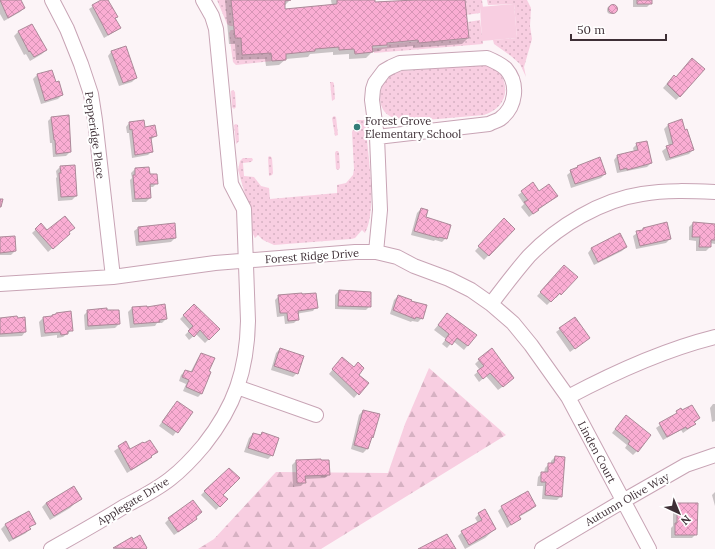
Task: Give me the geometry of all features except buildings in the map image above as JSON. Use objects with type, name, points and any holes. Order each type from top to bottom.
[{"type":"street","name":"Pepperidge Place","points":[[52,0],[70,36],[91,94],[113,277]]},
{"type":"street","name":"Applegate Drive","points":[[51,549],[170,480],[193,458],[214,432],[227,411],[238,387],[246,356],[248,339],[244,209],[231,184],[216,29],[212,16],[203,0]]},
{"type":"street","points":[[376,252],[380,210],[377,137],[372,100],[373,89],[384,71],[390,66],[400,63],[487,58],[506,69],[513,80],[515,93],[513,103],[500,119],[489,124],[377,137]]},
{"type":"street","points":[[491,304],[530,256],[551,237],[595,209],[616,201],[642,194],[688,191],[715,192]]},
{"type":"street","name":"Forest Ridge Drive","points":[[0,284],[113,277],[216,263],[356,252],[376,252],[398,258],[414,266],[449,279],[471,290],[491,304],[513,323],[531,345],[568,397]]},
{"type":"street","points":[[568,397],[635,364],[688,344],[715,337]]},
{"type":"street","points":[[238,387],[316,415]]},
{"type":"street","name":"Linden Court","points":[[568,397],[649,549]]},
{"type":"street","name":"Autumn Olive Way","points":[[542,549],[686,466],[715,455]]},
{"type":"green space","points":[[217,0],[231,0],[233,26],[227,24]]},
{"type":"green space","points":[[465,0],[482,0],[483,7],[480,7],[480,13],[466,15]]},
{"type":"green space","points":[[487,0],[527,0],[531,8],[530,26],[532,39],[524,67],[526,77],[520,64],[494,44],[493,40],[517,38],[514,4],[488,5]]},
{"type":"green space","points":[[514,4],[517,38],[482,41],[480,7]]},
{"type":"green space","points":[[480,20],[483,44],[374,53],[373,48],[387,47],[387,44],[469,39],[468,22]]},
{"type":"green space","points":[[231,30],[234,30],[235,38],[241,38],[242,55],[271,53],[272,61],[236,65],[233,62],[229,33]]},
{"type":"green space","points":[[488,65],[496,70],[502,77],[505,85],[502,102],[490,113],[484,115],[403,122],[388,115],[384,111],[380,102],[381,91],[385,81],[394,73],[402,71]]},
{"type":"green space","points":[[330,82],[333,82],[334,84],[335,99],[332,101]]},
{"type":"green space","points":[[233,90],[235,92],[236,107],[234,109],[232,107],[231,91]]},
{"type":"green space","points":[[334,116],[336,117],[338,135],[335,136],[332,118]]},
{"type":"green space","points":[[357,120],[365,120],[371,178],[371,209],[369,222],[365,233],[362,230],[355,238],[351,239],[274,245],[263,240],[258,235],[255,238],[252,232],[247,201],[238,170],[240,161],[243,158],[252,158],[253,160],[251,162],[243,163],[244,176],[254,177],[261,186],[269,188],[270,199],[337,193],[337,185],[346,183],[353,175],[352,132]]},
{"type":"green space","points":[[234,125],[238,125],[239,141],[236,144]]},
{"type":"green space","points":[[336,151],[339,153],[340,168],[338,170],[336,169]]},
{"type":"green space","points":[[270,156],[272,158],[273,173],[269,176],[268,157]]},
{"type":"green space","points":[[429,368],[506,435],[321,549],[198,549],[214,539],[276,472],[388,473],[405,424]]},
{"type":"place","name":"Forest Grove Elementary School","points":[[357,127]]}]
